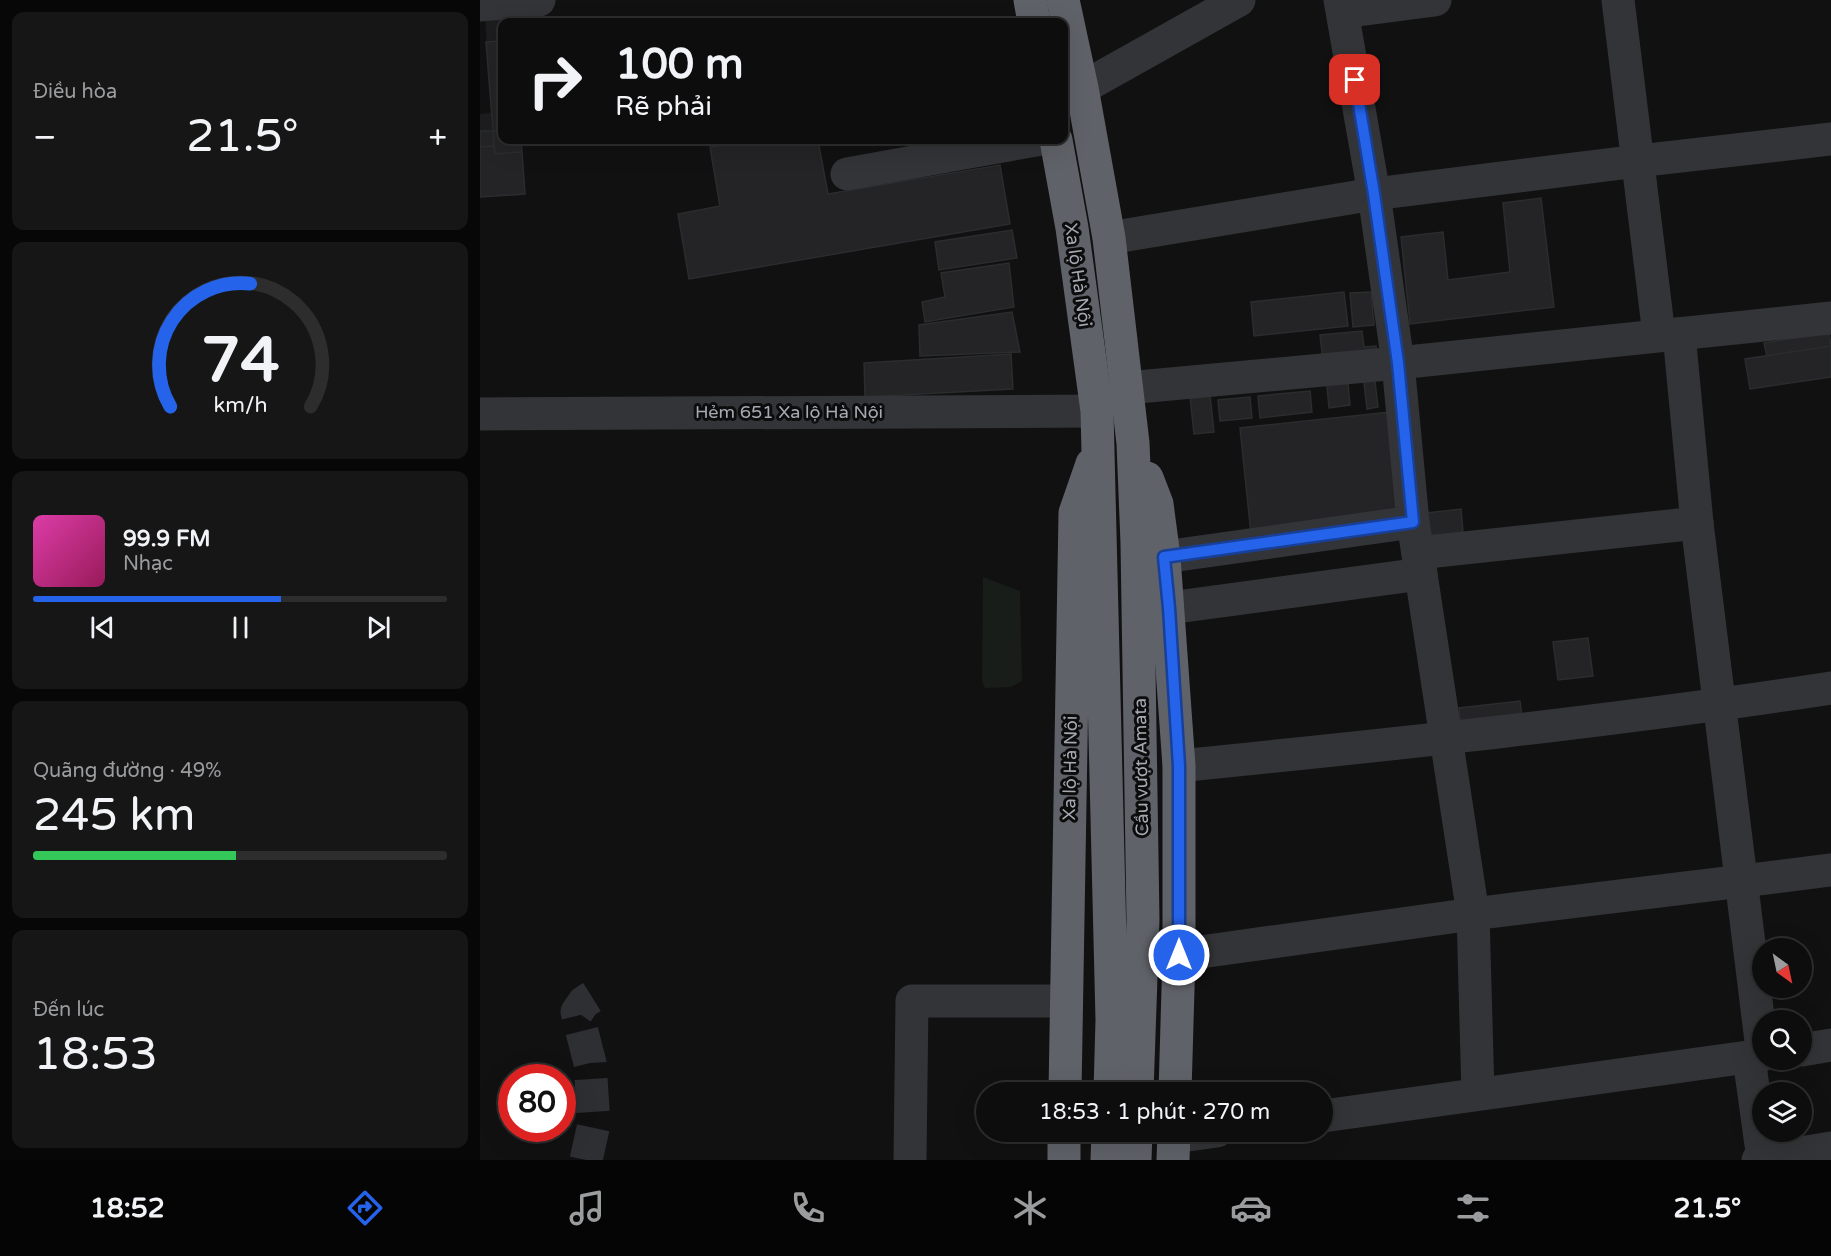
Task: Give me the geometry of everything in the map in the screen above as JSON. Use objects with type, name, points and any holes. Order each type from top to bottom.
[{"type":"highway","points":[[1030,0],[1033,18]]},
{"type":"highway","name":"Cầu vượt Amata","points":[[1063,0],[1067,18]]},
{"type":"highway","name":"Cầu vượt Amata","points":[[1068,23],[1109,238],[1133,443],[1150,550],[1137,1082]]},
{"type":"highway","name":"Xa lộ Hà Nội","points":[[1057,144],[1072,228],[1097,411],[1098,448],[1075,513],[1065,1082]]},
{"type":"highway","name":"Cầu vượt Amata","points":[[1098,448],[1112,1020],[1110,1082]]},
{"type":"highway","points":[[1150,550],[1169,608],[1179,766],[1179,955],[1175,1082]]},
{"type":"highway","points":[[1064,1142],[1064,1160]]},
{"type":"highway","points":[[1107,1160],[1108,1142]]},
{"type":"highway","points":[[1135,1160],[1136,1142]]},
{"type":"street","points":[[1082,88],[1239,0]]},
{"type":"street","points":[[1435,0],[1341,6],[1374,194],[1398,363],[1418,550],[1473,914],[1478,1094]]},
{"type":"street","points":[[1618,0],[1638,161],[1669,334],[1696,523],[1720,705],[1753,1010]]},
{"type":"street","points":[[480,5],[526,6]]},
{"type":"street","points":[[1109,238],[1374,194],[1831,139]]},
{"type":"street","points":[[847,174],[1014,144]]},
{"type":"street","points":[[1126,388],[1398,363],[1831,318]]},
{"type":"street","name":"Hẻm 651 Xa lộ Hà Nội","points":[[480,414],[1097,411]]},
{"type":"street","points":[[1150,550],[1418,550],[1696,523]]},
{"type":"street","points":[[1169,608],[1418,550]]},
{"type":"street","points":[[1179,766],[1447,738],[1720,705],[1831,688]]},
{"type":"street","points":[[1179,955],[1473,914],[1831,870]]},
{"type":"street","points":[[910,1160],[912,1001],[1066,1001]]},
{"type":"street","points":[[1812,1049],[1831,1046]]},
{"type":"street","points":[[1333,1115],[1752,1055]]},
{"type":"street","points":[[1758,1070],[1760,1160],[1831,1148]]},
{"type":"shaded area","points":[[512,12],[513,18],[498,18],[498,144],[521,144],[525,194],[480,197],[480,114],[491,113],[485,15]]},
{"type":"shaded area","points":[[983,577],[1020,591],[1022,681],[1011,687],[985,688],[982,681]]},
{"type":"building","points":[[498,41],[498,130],[493,131],[486,42]]},
{"type":"building","points":[[498,130],[498,144],[521,144],[522,152],[495,154],[493,131]]},
{"type":"building","points":[[480,131],[493,131],[494,146],[480,147]]},
{"type":"building","points":[[729,144],[819,144],[828,194],[1000,165],[1010,224],[689,279],[678,214],[720,206],[710,147]]},
{"type":"building","points":[[494,146],[495,154],[522,152],[525,194],[480,197],[480,147]]},
{"type":"building","points":[[1541,198],[1554,307],[1410,324],[1401,237],[1443,232],[1448,280],[1510,272],[1503,203]]},
{"type":"building","points":[[1012,230],[1017,258],[939,270],[935,242]]},
{"type":"building","points":[[1009,263],[1014,307],[925,322],[922,302],[945,297],[941,273]]},
{"type":"building","points":[[1344,292],[1348,326],[1254,336],[1251,302]]},
{"type":"building","points":[[1371,292],[1374,325],[1353,327],[1350,293]]},
{"type":"building","points":[[1012,312],[1020,352],[920,356],[919,325]]},
{"type":"building","points":[[1362,331],[1364,347],[1376,346],[1378,363],[1324,369],[1320,335]]},
{"type":"building","points":[[1829,333],[1831,347],[1767,356],[1764,343]]},
{"type":"building","points":[[1831,346],[1831,377],[1750,389],[1745,359]]},
{"type":"building","points":[[1011,354],[1013,389],[865,397],[864,363]]},
{"type":"building","points":[[1347,372],[1350,405],[1329,408],[1326,375]]},
{"type":"building","points":[[1374,373],[1378,407],[1367,409],[1363,374]]},
{"type":"building","points":[[1310,391],[1312,412],[1260,418],[1258,396]]},
{"type":"building","points":[[1210,395],[1214,432],[1194,434],[1190,397]]},
{"type":"building","points":[[1250,397],[1252,418],[1220,421],[1218,400]]},
{"type":"building","points":[[1390,412],[1400,518],[1251,534],[1240,428]]},
{"type":"building","points":[[1461,509],[1463,532],[1429,536],[1427,513]]},
{"type":"building","points":[[1588,638],[1593,676],[1558,680],[1553,642]]},
{"type":"building","points":[[1520,701],[1523,726],[1462,733],[1459,708]]},
{"type":"tunnel","points":[[586,1160],[594,1124],[590,1063],[577,1012],[584,1002],[592,997]]},
{"type":"route","points":[[1179,955],[1179,766],[1164,557],[1413,522],[1398,363],[1355,80]]}]
